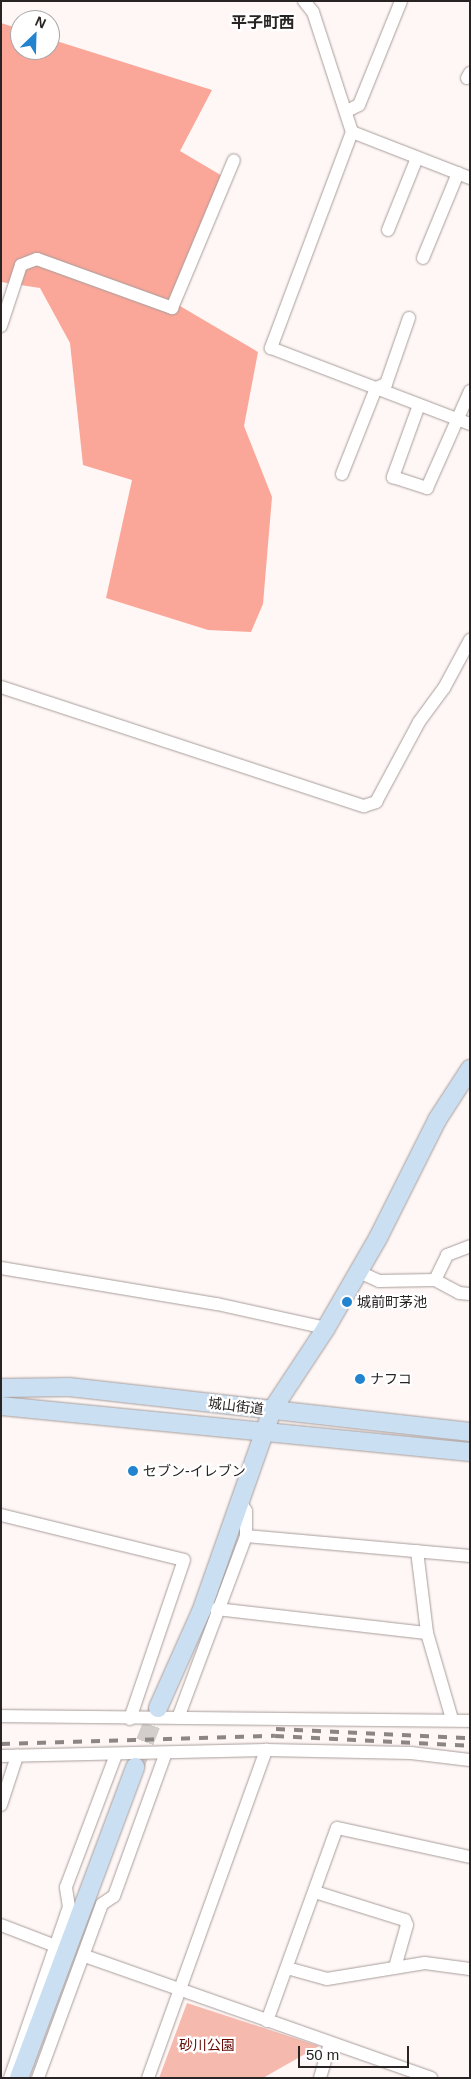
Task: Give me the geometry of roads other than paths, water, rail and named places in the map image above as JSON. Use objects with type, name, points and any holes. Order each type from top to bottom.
[{"type":"street","points":[[304,1],[313,12],[352,132],[271,348],[464,422]]},
{"type":"street","points":[[346,111],[359,105],[401,1]]},
{"type":"street","points":[[352,132],[464,176],[423,258]]},
{"type":"street","points":[[388,230],[417,158]]},
{"type":"street","points":[[1,326],[21,265],[37,259],[172,308],[234,160]]},
{"type":"street","points":[[342,474],[376,388],[386,384],[409,318]]},
{"type":"street","points":[[418,405],[393,477],[427,488],[464,422],[470,391]]},
{"type":"street","points":[[1,687],[364,806],[376,802],[418,722],[444,688],[470,640]]},
{"type":"street","points":[[158,1708],[202,1609],[241,1503],[272,1410],[326,1328],[359,1272],[426,1141],[470,1070]]},
{"type":"street","points":[[435,1280],[447,1255],[470,1246]]},
{"type":"street","points":[[1,1268],[217,1304],[326,1328]]},
{"type":"street","points":[[359,1272],[379,1281],[435,1280],[459,1293],[470,1294]]},
{"type":"street","name":"城山街道","points":[[1,1388],[70,1387],[470,1432]]},
{"type":"street","name":"城山街道","points":[[1,1406],[470,1452]]},
{"type":"street","points":[[178,1718],[216,1609],[246,1536],[246,1512],[241,1503]]},
{"type":"street","points":[[1,1515],[184,1560],[130,1719]]},
{"type":"street","points":[[246,1536],[470,1556]]},
{"type":"street","points":[[417,1551],[427,1633],[452,1719]]},
{"type":"street","points":[[216,1609],[427,1633]]},
{"type":"street","points":[[1,1716],[130,1719],[452,1719],[470,1721]]},
{"type":"street","points":[[148,2078],[182,1989],[266,1750]]},
{"type":"street","points":[[1,1756],[165,1755],[266,1750],[411,1753],[470,1760]]},
{"type":"street","points":[[10,2078],[53,1945],[69,1907],[66,1887],[116,1755]]},
{"type":"street","points":[[38,2078],[85,1956],[102,1904],[114,1896],[165,1755]]},
{"type":"street","points":[[1,1806],[18,1756]]},
{"type":"street","points":[[19,2078],[135,1767]]},
{"type":"street","points":[[267,2021],[337,1828],[470,1857]]},
{"type":"street","points":[[315,1892],[405,1920],[407,1925],[395,1967]]},
{"type":"street","points":[[1,1926],[53,1945]]},
{"type":"street","points":[[85,1956],[182,1989],[330,2044],[431,2078]]},
{"type":"street","points":[[287,1968],[339,1979],[395,1967],[425,1963],[470,1969]]},
{"type":"street","points":[[28,2078],[37,2034]]},
{"type":"street","points":[[320,2078],[330,2044]]},
{"type":"tunnel","points":[[135,1767],[158,1708]]},
{"type":"railway","points":[[276,1729],[470,1738]]},
{"type":"railway","points":[[1,1744],[275,1736],[470,1746]]},
{"type":"place","name":"城前町茅池","points":[[347,1302]]},
{"type":"place","name":"ナフコ","points":[[360,1379]]},
{"type":"place","name":"セブン-イレブン","points":[[133,1471]]},
{"type":"district","name":"平子町西","points":[[263,23]]},
{"type":"park label","name":"砂川公園","points":[[207,2045]]}]
